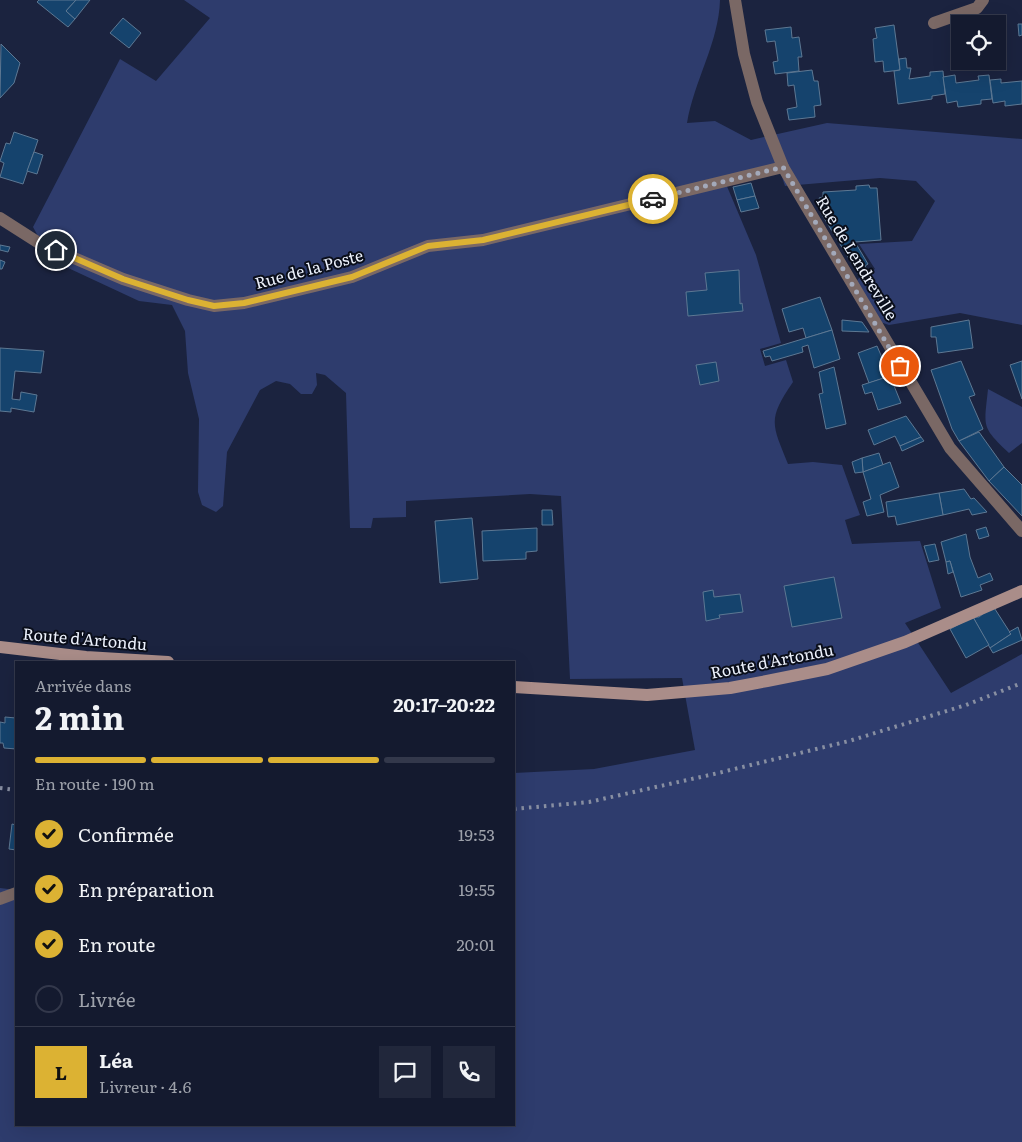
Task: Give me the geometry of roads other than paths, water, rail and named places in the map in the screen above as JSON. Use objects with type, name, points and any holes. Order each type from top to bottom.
[{"type":"main road","name":"Route d'Artondu","points":[[515,687],[647,695],[730,688],[758,683],[827,669],[905,642],[1022,591]]},
{"type":"main road","name":"Route d'Artondu","points":[[0,647],[86,660],[127,661]]},
{"type":"street","name":"Rue de Lendreville","points":[[734,0],[744,54],[757,102],[783,167],[950,448],[1022,531]]},
{"type":"street","points":[[934,24],[977,8],[983,0]]},
{"type":"street","name":"Rue de la Poste","points":[[0,218],[39,243],[123,279],[188,300],[214,306],[244,303],[352,277],[428,246],[483,240],[783,167]]},
{"type":"street","points":[[0,899],[15,894]]},
{"type":"railway","points":[[515,809],[589,802],[849,741],[966,705],[1022,683]]},
{"type":"railway","points":[[0,788],[15,790]]}]
